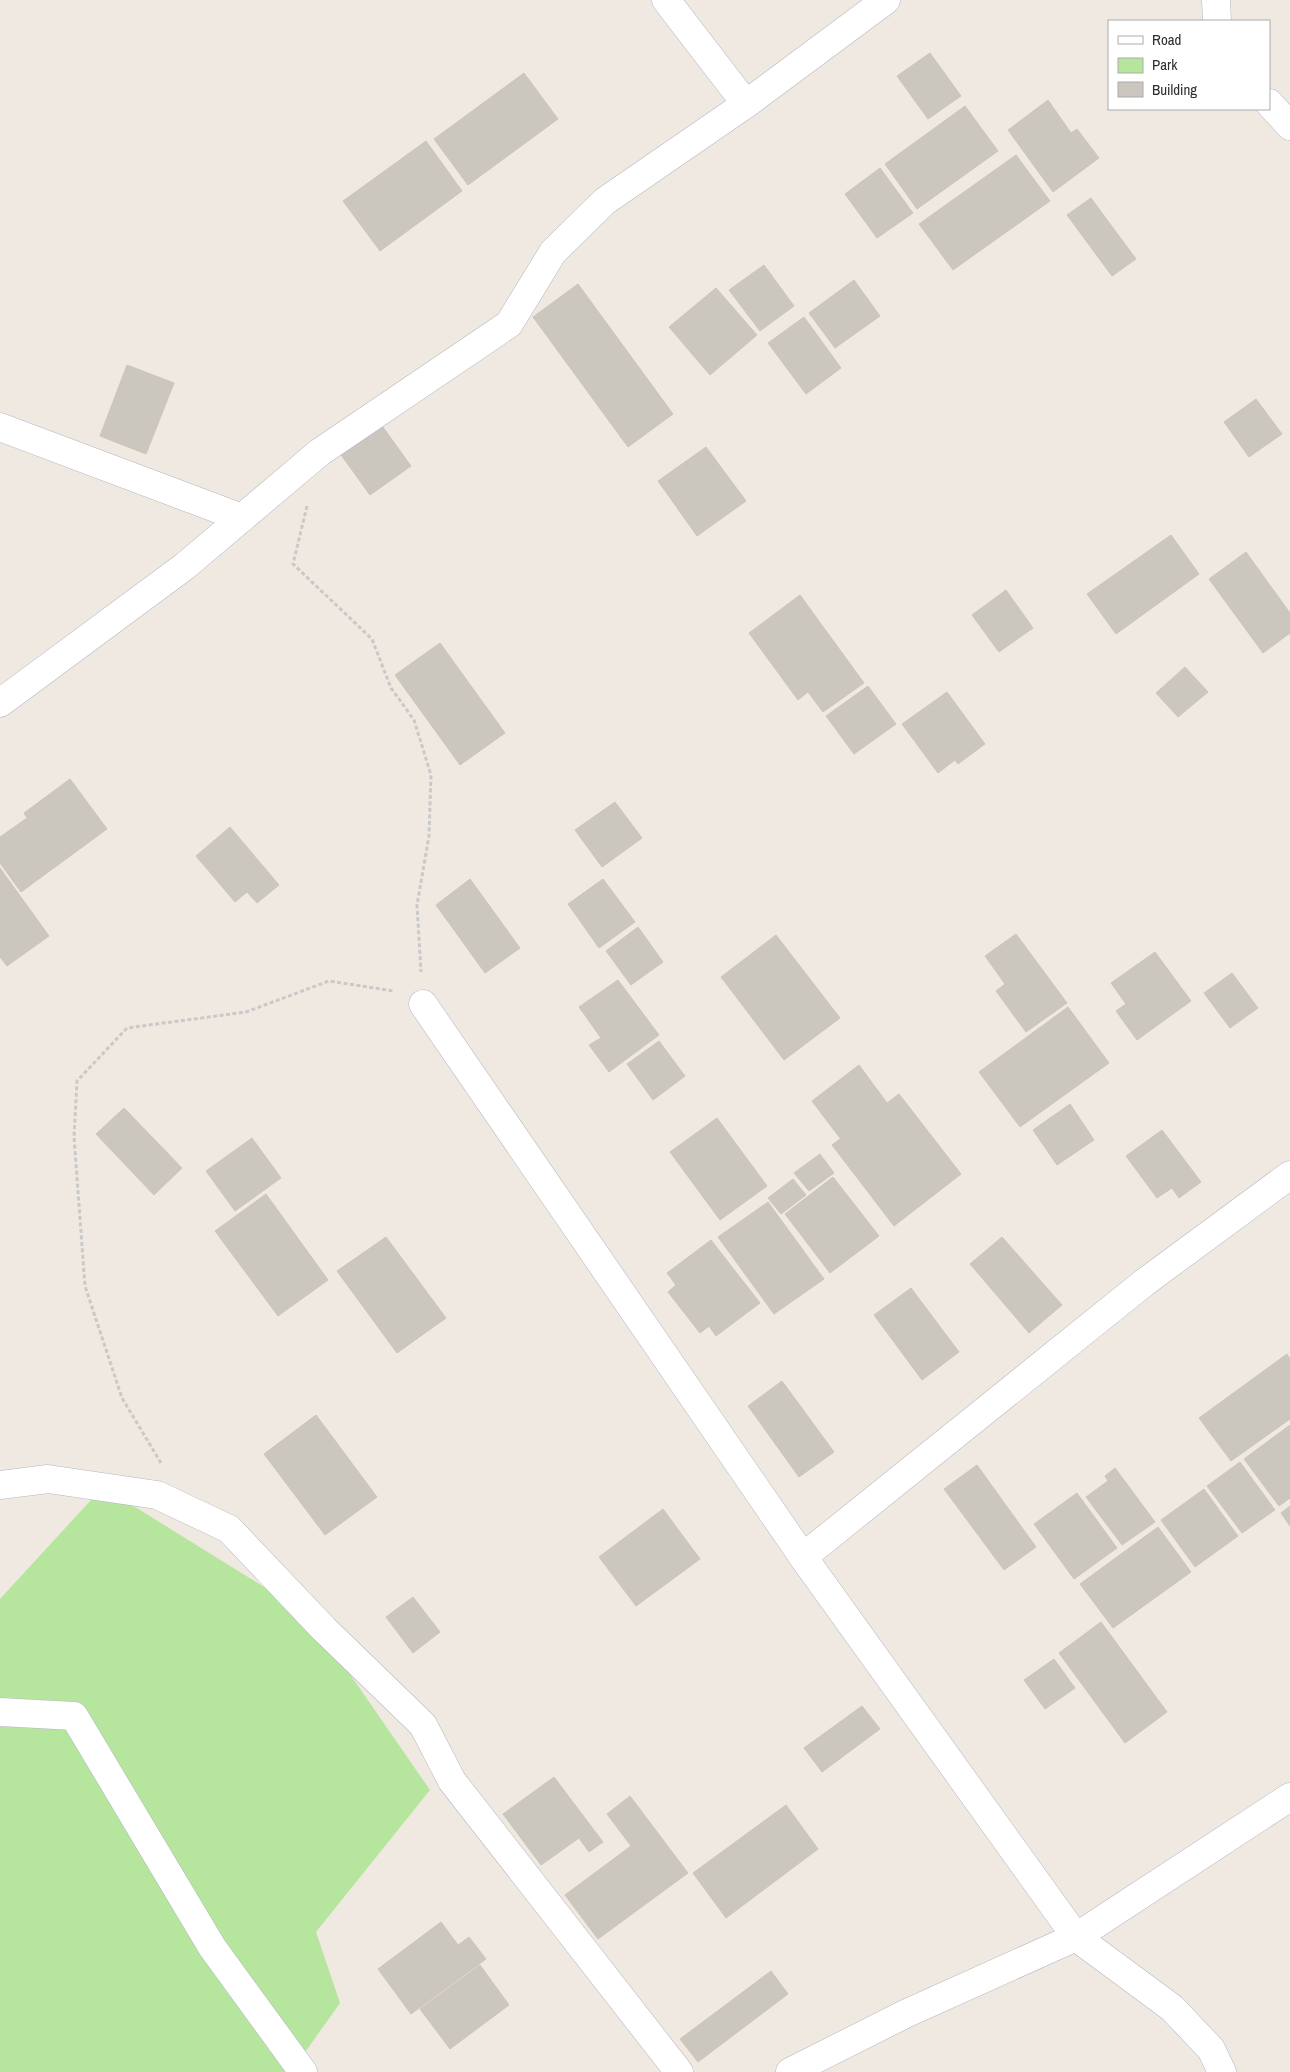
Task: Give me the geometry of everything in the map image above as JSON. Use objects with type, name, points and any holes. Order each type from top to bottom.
[{"type":"street","points":[[666,0],[746,104]]},
{"type":"street","points":[[0,703],[185,566],[320,452],[509,324],[553,252],[605,201],[746,104],[886,0]]},
{"type":"street","points":[[1216,0],[1217,20]]},
{"type":"street","points":[[1270,104],[1290,126]]},
{"type":"street","points":[[0,427],[242,518]]},
{"type":"street","points":[[423,1004],[803,1557],[1076,1937],[1172,2008],[1211,2049],[1222,2072]]},
{"type":"street","points":[[803,1557],[1145,1282],[1290,1175]]},
{"type":"street","points":[[0,1485],[48,1479],[157,1496],[229,1529],[324,1629],[423,1725],[452,1781],[678,2072]]},
{"type":"street","points":[[0,1712],[74,1716],[212,1947],[303,2072]]},
{"type":"street","points":[[790,2072],[905,2014],[1076,1937],[1290,1797]]},
{"type":"path","points":[[189,1511],[122,1398],[85,1286],[74,1137],[77,1082],[127,1028],[246,1012],[329,981],[388,989],[423,1004],[417,905],[429,836],[431,776],[414,720],[390,688],[372,639],[293,564],[309,498]]},
{"type":"green space","points":[[103,1487],[309,1615],[430,1790],[316,1932],[340,2003],[291,2072],[0,2072],[0,1599]]},
{"type":"building","points":[[930,53],[961,96],[928,119],[897,76]]},
{"type":"building","points":[[524,73],[558,119],[468,185],[434,139]]},
{"type":"building","points":[[1048,100],[1071,133],[1077,129],[1099,158],[1053,192],[1008,130]]},
{"type":"building","points":[[965,106],[998,151],[917,209],[885,164]]},
{"type":"building","points":[[426,141],[462,191],[380,251],[343,201]]},
{"type":"building","points":[[1016,155],[1050,201],[953,270],[919,224]]},
{"type":"building","points":[[880,168],[913,213],[877,238],[845,194]]},
{"type":"building","points":[[1091,198],[1136,259],[1112,276],[1067,215]]},
{"type":"building","points":[[764,265],[794,306],[760,331],[729,290]]},
{"type":"building","points":[[854,280],[880,316],[835,348],[809,313]]},
{"type":"building","points":[[578,284],[673,414],[628,447],[533,317]]},
{"type":"building","points":[[716,288],[757,335],[710,375],[669,327]]},
{"type":"building","points":[[804,317],[841,368],[806,394],[768,343]]},
{"type":"building","points":[[127,365],[174,383],[146,454],[100,436]]},
{"type":"building","points":[[1256,399],[1282,434],[1249,457],[1224,422]]},
{"type":"building","points":[[380,423],[411,466],[370,495],[339,452]]},
{"type":"building","points":[[706,447],[746,501],[697,536],[658,481]]},
{"type":"building","points":[[1171,535],[1199,574],[1116,634],[1087,594]]},
{"type":"building","points":[[1246,552],[1290,613],[1290,633],[1263,653],[1209,579]]},
{"type":"building","points":[[1006,590],[1033,628],[999,652],[972,615]]},
{"type":"building","points":[[800,595],[864,683],[823,712],[808,692],[798,700],[749,633]]},
{"type":"building","points":[[440,643],[505,733],[460,765],[395,675]]},
{"type":"building","points":[[1185,667],[1208,692],[1178,717],[1156,693]]},
{"type":"building","points":[[868,686],[896,724],[854,754],[826,716]]},
{"type":"building","points":[[947,692],[985,744],[958,764],[955,760],[938,773],[902,724]]},
{"type":"building","points":[[70,779],[107,829],[21,892],[0,863],[0,837],[27,818],[24,813]]},
{"type":"building","points":[[615,802],[642,838],[602,867],[575,830]]},
{"type":"building","points":[[230,827],[279,885],[257,903],[247,892],[235,902],[196,856]]},
{"type":"building","points":[[0,868],[49,936],[7,966],[0,957]]},
{"type":"building","points":[[470,879],[520,948],[485,973],[436,905]]},
{"type":"building","points":[[603,879],[635,922],[599,948],[568,904]]},
{"type":"building","points":[[638,927],[663,962],[631,985],[606,951]]},
{"type":"building","points":[[1016,934],[1067,1003],[1026,1032],[996,991],[1005,984],[985,956]]},
{"type":"building","points":[[776,935],[840,1018],[784,1060],[721,977]]},
{"type":"building","points":[[1155,952],[1191,1001],[1137,1040],[1116,1011],[1126,1004],[1111,983]]},
{"type":"building","points":[[1232,973],[1258,1008],[1230,1028],[1204,993]]},
{"type":"building","points":[[618,980],[659,1035],[609,1072],[589,1045],[601,1038],[579,1007]]},
{"type":"building","points":[[1068,1007],[1109,1063],[1020,1127],[979,1072]]},
{"type":"building","points":[[659,1041],[685,1076],[653,1100],[627,1064]]},
{"type":"building","points":[[859,1065],[887,1103],[840,1138],[812,1101]]},
{"type":"building","points":[[899,1094],[961,1174],[894,1226],[832,1145]]},
{"type":"building","points":[[1070,1104],[1094,1140],[1057,1165],[1033,1130]]},
{"type":"building","points":[[124,1108],[182,1168],[154,1195],[96,1134]]},
{"type":"building","points":[[717,1118],[767,1186],[720,1220],[670,1152]]},
{"type":"building","points":[[1162,1130],[1201,1182],[1179,1198],[1172,1188],[1157,1198],[1126,1156]]},
{"type":"building","points":[[252,1138],[281,1178],[235,1211],[206,1171]]},
{"type":"building","points":[[820,1154],[834,1173],[809,1191],[794,1173]]},
{"type":"building","points":[[833,1177],[879,1236],[830,1273],[785,1214]]},
{"type":"building","points":[[793,1179],[806,1195],[781,1214],[768,1198]]},
{"type":"building","points":[[266,1194],[328,1280],[278,1316],[215,1231]]},
{"type":"building","points":[[768,1202],[824,1279],[774,1314],[718,1237]]},
{"type":"building","points":[[386,1237],[446,1318],[397,1353],[337,1271]]},
{"type":"building","points":[[1002,1237],[1062,1305],[1029,1333],[970,1264]]},
{"type":"building","points":[[711,1240],[760,1303],[716,1336],[709,1326],[700,1333],[668,1292],[676,1285],[667,1273]]},
{"type":"building","points":[[911,1288],[959,1352],[922,1380],[874,1315]]},
{"type":"building","points":[[1287,1354],[1290,1359],[1290,1419],[1231,1461],[1199,1418]]},
{"type":"building","points":[[782,1381],[834,1452],[799,1477],[748,1406]]},
{"type":"building","points":[[316,1415],[377,1497],[325,1535],[264,1454]]},
{"type":"building","points":[[1290,1425],[1290,1498],[1279,1506],[1244,1459]]},
{"type":"building","points":[[1240,1462],[1275,1510],[1242,1533],[1207,1486]]},
{"type":"building","points":[[977,1465],[1036,1547],[1004,1570],[944,1489]]},
{"type":"building","points":[[1115,1468],[1155,1522],[1122,1545],[1086,1497],[1108,1481],[1105,1476]]},
{"type":"building","points":[[1204,1489],[1238,1536],[1195,1567],[1161,1520]]},
{"type":"building","points":[[1077,1493],[1117,1548],[1074,1579],[1034,1524]]},
{"type":"building","points":[[1290,1506],[1290,1526],[1281,1513]]},
{"type":"building","points":[[663,1509],[700,1559],[636,1606],[599,1557]]},
{"type":"building","points":[[1158,1527],[1191,1572],[1113,1628],[1080,1584]]},
{"type":"building","points":[[413,1597],[440,1632],[413,1653],[386,1617]]},
{"type":"building","points":[[1101,1622],[1167,1712],[1125,1743],[1059,1653]]},
{"type":"building","points":[[1054,1659],[1075,1688],[1045,1709],[1024,1680]]},
{"type":"building","points":[[862,1706],[880,1729],[822,1772],[804,1748]]},
{"type":"building","points":[[554,1777],[603,1842],[589,1852],[579,1838],[541,1865],[503,1814]]},
{"type":"building","points":[[630,1796],[688,1873],[598,1939],[565,1895],[631,1846],[607,1814]]},
{"type":"building","points":[[786,1805],[818,1849],[726,1918],[693,1873]]},
{"type":"building","points":[[441,1922],[458,1945],[469,1937],[486,1959],[411,2014],[378,1969]]},
{"type":"building","points":[[480,1965],[509,2005],[450,2049],[420,2009]]},
{"type":"building","points":[[771,1971],[788,1994],[698,2062],[680,2039]]}]
